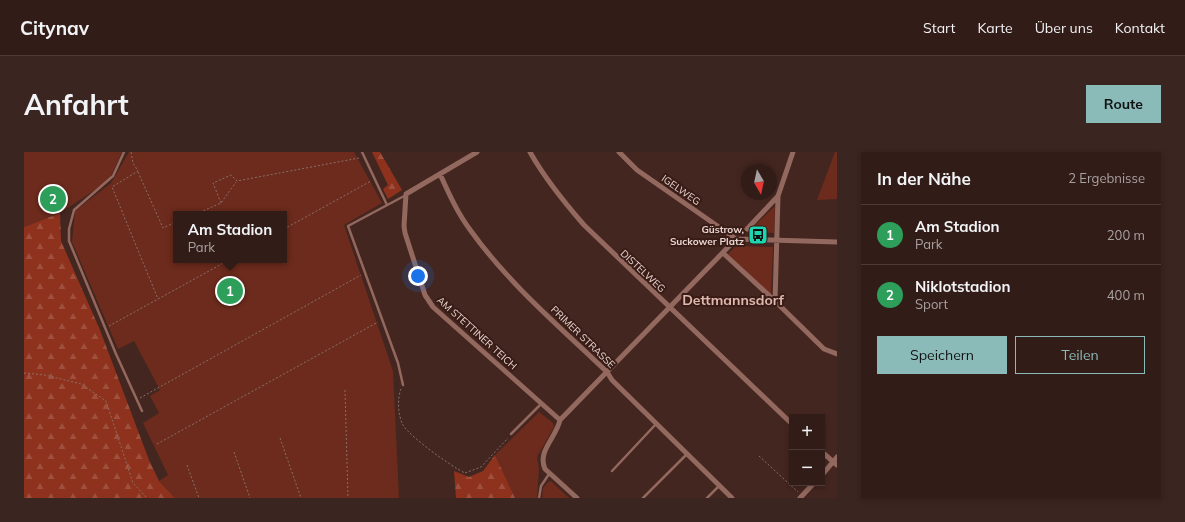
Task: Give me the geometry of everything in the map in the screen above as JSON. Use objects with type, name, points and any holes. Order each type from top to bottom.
[{"type":"street","points":[[406,194],[476,152]]},
{"type":"street","name":"DISTELWEG","points":[[530,152],[552,186],[584,225],[669,308],[789,421]]},
{"type":"street","name":"IGELWEG","points":[[619,152],[637,170],[736,239]]},
{"type":"street","points":[[775,301],[778,196],[793,152]]},
{"type":"street","name":"PRIMER STRASSE","points":[[440,174],[470,230],[492,259],[513,282],[607,372],[612,380],[732,498]]},
{"type":"street","name":"AM STETTINER TEICH","points":[[406,194],[405,233],[428,301],[560,420]]},
{"type":"street","points":[[747,229],[778,196]]},
{"type":"street","points":[[577,498],[549,474],[545,469],[542,458],[543,453],[558,429],[560,420],[736,239],[777,242],[837,242]]},
{"type":"street","points":[[723,253],[824,349],[837,354]]},
{"type":"street","points":[[825,455],[835,463]]},
{"type":"street","points":[[825,472],[835,463],[837,457]]},
{"type":"street","points":[[801,497],[811,486]]},
{"type":"lane","points":[[124,152],[113,176],[74,210],[69,229],[69,241],[105,328],[142,411]]},
{"type":"lane","points":[[362,152],[387,205]]},
{"type":"lane","points":[[403,384],[398,363],[348,226],[406,194]]},
{"type":"lane","points":[[511,434],[542,404]]},
{"type":"lane","points":[[612,471],[656,424]]},
{"type":"lane","points":[[643,498],[687,454]]},
{"type":"lane","points":[[539,498],[541,486],[549,474]]},
{"type":"lane","points":[[707,498],[719,486]]},
{"type":"path","points":[[131,152],[133,162],[163,228],[173,223]]},
{"type":"path","points":[[203,211],[221,203],[237,181],[365,156]]},
{"type":"path","points":[[138,171],[112,188],[158,299]]},
{"type":"path","points":[[221,203],[213,183],[231,175],[237,181]]},
{"type":"path","points":[[287,227],[374,180]]},
{"type":"path","points":[[105,328],[224,263]]},
{"type":"path","points":[[137,399],[365,273]]},
{"type":"path","points":[[157,444],[382,319]]},
{"type":"path","points":[[24,373],[45,375],[81,384],[106,401],[133,483],[148,498]]},
{"type":"path","points":[[403,384],[399,395],[403,425],[414,436],[456,469],[465,473],[481,467],[511,434]]},
{"type":"path","points":[[345,390],[348,498]]},
{"type":"path","points":[[280,438],[301,498]]},
{"type":"path","points":[[234,452],[250,498]]},
{"type":"path","points":[[759,456],[801,497]]},
{"type":"path","points":[[187,465],[199,498]]},
{"type":"shaded area","points":[[24,152],[122,152],[111,176],[104,184],[60,213],[24,227]]},
{"type":"shaded area","points":[[129,152],[354,152],[382,203],[344,225],[393,371],[399,498],[175,498],[159,481],[168,475],[143,423],[159,413],[150,396],[160,390],[134,341],[118,349],[72,242],[75,211],[111,183]]},
{"type":"shaded area","points":[[835,152],[837,152],[837,199],[817,200]]},
{"type":"shaded area","points":[[775,206],[774,233],[748,232]]},
{"type":"shaded area","points":[[736,246],[773,247],[771,295],[728,254]]},
{"type":"shaded area","points":[[539,412],[553,423],[554,427],[537,457],[539,469],[537,498],[515,498],[495,455]]},
{"type":"shaded area","points":[[551,481],[569,498],[542,498],[543,488],[548,482]]},
{"type":"green space","points":[[372,152],[380,152],[402,190],[388,199],[383,189],[388,185]]},
{"type":"green space","points":[[60,213],[61,241],[100,330],[149,460],[159,481],[175,498],[24,498],[24,227]]},
{"type":"green space","points":[[495,455],[515,498],[456,498],[454,471],[469,477],[483,471]]},
{"type":"place","name":"Niklotstadion","points":[[53,199]]},
{"type":"place","name":"Güstrow, Suckower Platz","points":[[758,235]]},
{"type":"place","name":"Am Stadion","points":[[230,291]]},
{"type":"district","name":"Dettmannsdorf","points":[[733,300]]}]
